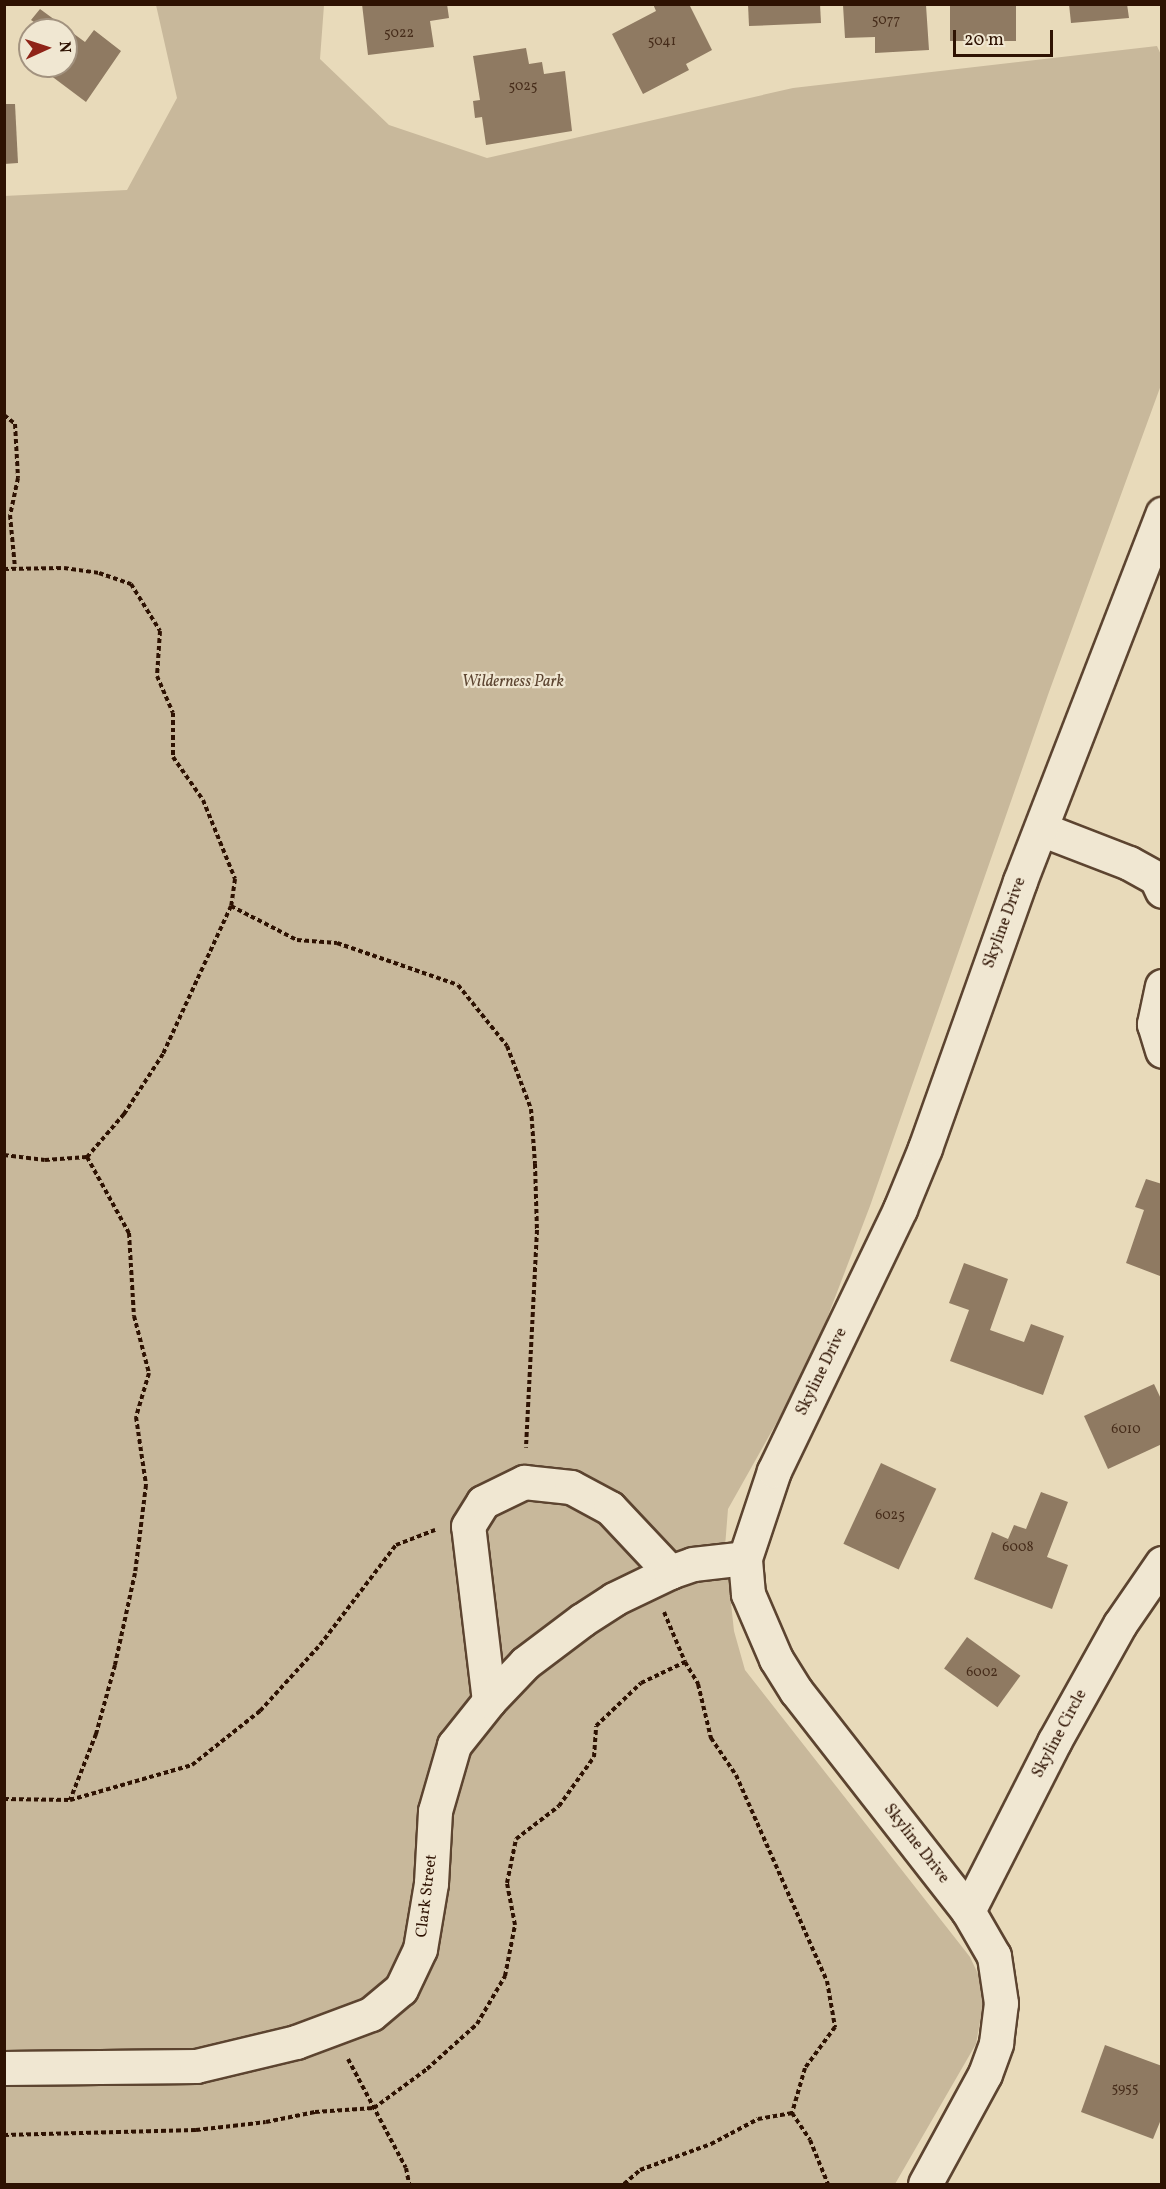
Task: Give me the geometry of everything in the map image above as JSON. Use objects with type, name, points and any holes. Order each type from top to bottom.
[{"type":"street","name":"Skyline Drive","points":[[925,2184],[985,2074],[1000,2022],[1000,1986],[994,1956],[968,1911],[796,1691],[776,1659],[748,1594],[745,1558],[774,1471],[900,1209],[925,1148],[1041,830],[1161,514]]},
{"type":"street","points":[[1041,830],[1129,862],[1156,878],[1161,891]]},
{"type":"street","points":[[1161,986],[1154,1024],[1161,1051]]},
{"type":"street","points":[[489,1701],[468,1526],[483,1502],[524,1482],[571,1487],[610,1508],[660,1577]]},
{"type":"street","name":"Clark Street","points":[[4,2068],[196,2066],[296,2042],[371,2014],[401,1989],[420,1949],[430,1884],[435,1811],[454,1745],[489,1701],[525,1663],[573,1626],[614,1599],[660,1577],[706,1562],[745,1558]]},
{"type":"street","name":"Skyline Circle","points":[[968,1911],[1054,1742],[1103,1654],[1161,1563]]},
{"type":"path","points":[[4,416],[15,424],[18,478],[10,515],[15,568]]},
{"type":"path","points":[[4,568],[64,568],[99,573],[131,584],[160,631],[157,676],[172,712],[173,757],[203,800],[235,879],[231,906],[163,1054],[124,1114],[87,1157],[45,1160],[4,1155]]},
{"type":"path","points":[[231,906],[297,940],[337,943],[458,985],[507,1046],[531,1109],[535,1164],[537,1230],[524,1482]]},
{"type":"path","points":[[70,1800],[96,1734],[115,1665],[135,1573],[146,1485],[136,1417],[149,1373],[134,1316],[129,1233],[87,1157]]},
{"type":"path","points":[[4,1799],[70,1800],[192,1765],[260,1711],[320,1646],[396,1545],[441,1528],[468,1526]]},
{"type":"path","points":[[660,1577],[685,1662],[698,1684],[711,1738],[736,1775],[827,1982],[835,2027],[805,2068],[792,2113],[810,2140],[828,2184]]},
{"type":"path","points":[[332,2029],[406,2168],[410,2184]]},
{"type":"path","points":[[624,2184],[640,2170],[711,2144],[758,2119],[792,2113]]},
{"type":"green space","name":"Wilderness Park","points":[[156,5],[324,5],[320,59],[389,125],[487,158],[793,88],[1157,46],[1162,57],[1161,385],[1049,692],[870,1206],[810,1363],[728,1509],[725,1547],[734,1631],[745,1670],[970,1957],[979,1976],[984,2000],[976,2044],[895,2184],[5,2184],[4,196],[127,190],[177,98]]},
{"type":"building","points":[[362,4],[447,4],[449,18],[430,21],[434,47],[368,55]]},
{"type":"building","points":[[653,4],[689,4],[712,50],[686,64],[689,70],[643,94],[612,34],[656,11]]},
{"type":"building","points":[[748,4],[820,4],[821,23],[749,26]]},
{"type":"building","points":[[950,4],[1016,4],[1016,41],[950,41]]},
{"type":"building","points":[[1069,4],[1127,4],[1129,18],[1071,23]]},
{"type":"building","points":[[843,5],[926,5],[929,50],[875,53],[875,37],[845,38]]},
{"type":"building","points":[[40,9],[52,18],[33,18]]},
{"type":"building","points":[[94,30],[121,51],[86,102],[54,78],[78,78],[78,37],[85,42]]},
{"type":"building","points":[[526,48],[529,64],[542,62],[544,74],[565,71],[572,131],[486,145],[482,117],[475,118],[473,101],[480,100],[473,56]]},
{"type":"building","points":[[4,104],[15,104],[18,163],[4,164]]},
{"type":"building","points":[[1146,1179],[1162,1184],[1160,1276],[1126,1263],[1144,1210],[1135,1207]]},
{"type":"building","points":[[964,1263],[1008,1279],[990,1330],[1024,1342],[1031,1324],[1064,1336],[1043,1395],[950,1361],[969,1310],[949,1303]]},
{"type":"building","points":[[1154,1384],[1162,1401],[1162,1444],[1108,1469],[1084,1416]]},
{"type":"building","points":[[881,1463],[936,1489],[899,1569],[843,1544]]},
{"type":"building","points":[[1041,1492],[1068,1502],[1047,1557],[1068,1565],[1052,1609],[974,1579],[992,1532],[1008,1539],[1014,1525],[1026,1529]]},
{"type":"building","points":[[967,1637],[1020,1676],[997,1707],[944,1669]]},
{"type":"building","points":[[1105,2045],[1162,2066],[1162,2117],[1153,2139],[1081,2112]]}]
